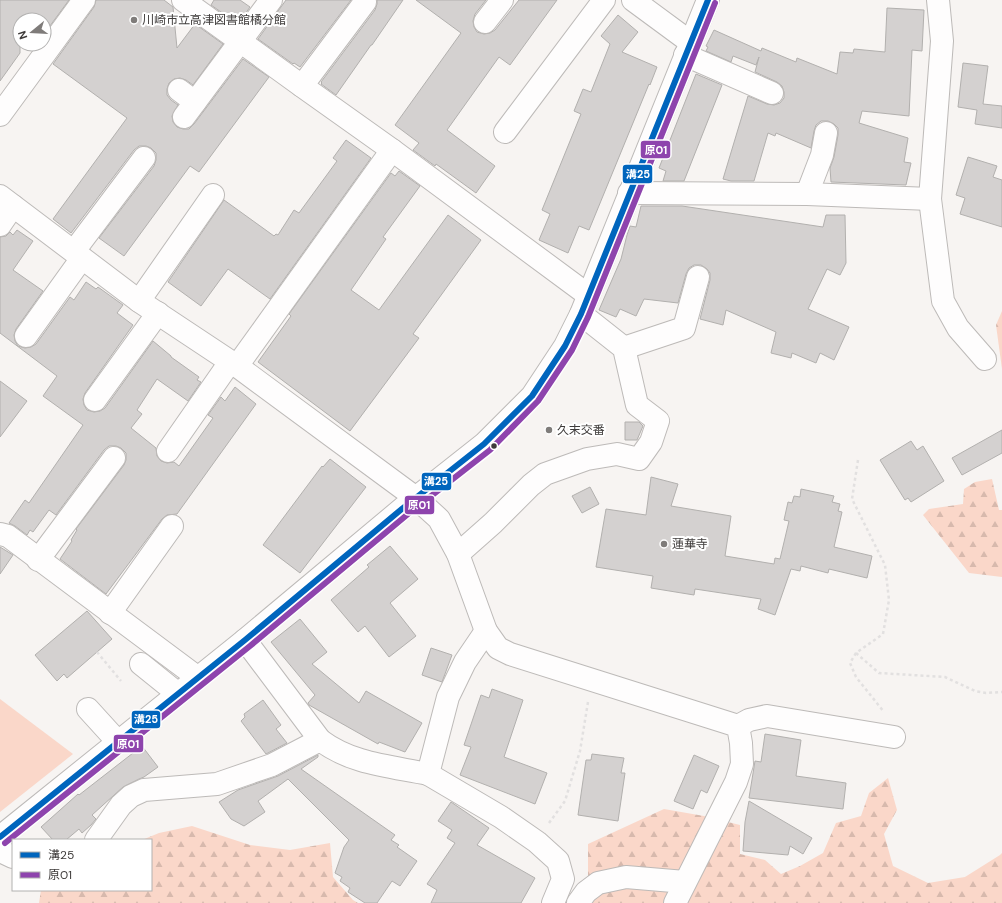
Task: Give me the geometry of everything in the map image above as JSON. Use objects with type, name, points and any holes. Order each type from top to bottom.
[{"type":"street","points":[[0,115],[84,0]]},
{"type":"street","points":[[183,0],[392,150],[585,305],[624,348],[637,405],[658,421],[651,442],[639,459],[617,454],[587,459],[545,474],[531,485],[493,523],[458,554]]},
{"type":"street","points":[[186,103],[241,42],[271,0]]},
{"type":"street","points":[[486,22],[502,0]]},
{"type":"street","points":[[506,132],[604,0]]},
{"type":"street","points":[[634,0],[688,48],[772,93]]},
{"type":"street","points":[[0,837],[245,640],[416,498],[484,444],[532,396],[565,346],[585,305],[708,0]]},
{"type":"street","points":[[938,0],[942,40],[930,199],[943,301],[958,328],[985,359]]},
{"type":"street","points":[[302,86],[365,2]]},
{"type":"street","points":[[807,194],[822,155],[826,133]]},
{"type":"street","points":[[168,451],[392,150]]},
{"type":"street","points":[[26,336],[78,255],[144,158]]},
{"type":"street","points":[[629,193],[807,194],[930,199]]},
{"type":"street","points":[[139,301],[213,194]]},
{"type":"street","points":[[0,225],[7,201],[139,301],[234,364],[416,498],[440,519],[458,554],[486,631],[498,648],[510,654],[738,726],[749,720],[767,716],[894,737]]},
{"type":"street","points":[[624,348],[684,328],[698,277]]},
{"type":"street","points":[[95,400],[158,313]]},
{"type":"street","points":[[38,560],[114,458]]},
{"type":"street","points":[[110,613],[172,526]]},
{"type":"street","points":[[0,534],[8,536],[197,678]]},
{"type":"street","points":[[428,774],[448,697],[465,662],[486,631]]},
{"type":"street","points":[[245,640],[320,740],[333,750],[360,761],[428,774],[501,817],[537,842],[558,861],[560,867],[563,879],[553,903]]},
{"type":"street","points":[[141,664],[178,694]]},
{"type":"street","points":[[88,709],[118,742]]},
{"type":"street","points":[[675,903],[736,782],[742,764],[741,743],[738,726]]},
{"type":"street","points":[[97,839],[121,805],[131,796],[144,790],[217,784],[272,765],[320,740]]},
{"type":"street","points":[[0,851],[12,857]]},
{"type":"street","points":[[578,903],[586,892],[598,883],[626,877],[685,882]]},
{"type":"path","points":[[858,460],[852,499],[885,565],[890,600],[883,634],[856,653],[850,663],[856,677],[898,729],[894,737]]},
{"type":"path","points":[[97,652],[121,681]]},
{"type":"path","points":[[856,653],[880,673],[945,677],[975,691],[986,693],[1002,692]]},
{"type":"path","points":[[537,842],[564,801],[580,752],[592,680]]},
{"type":"green space","points":[[1002,311],[1002,369],[996,325]]},
{"type":"green space","points":[[992,479],[999,510],[1002,510],[1002,577],[969,573],[923,515],[929,509],[963,504],[964,489],[975,482]]},
{"type":"green space","points":[[0,699],[73,754],[0,812]]},
{"type":"green space","points":[[888,778],[897,810],[884,834],[893,866],[928,883],[965,877],[1002,853],[1002,903],[588,903],[588,844],[664,809],[704,816],[740,825],[740,854],[765,860],[781,874],[800,866],[823,853],[836,823],[861,816],[869,793]]},
{"type":"green space","points":[[192,826],[250,845],[290,850],[330,843],[333,877],[353,900],[358,903],[39,903],[41,891],[152,891],[152,839],[144,839],[159,833]]},
{"type":"building","points":[[0,0],[69,0],[52,23],[52,12],[12,12],[12,52],[20,53],[0,81]]},
{"type":"building","points":[[96,0],[164,0],[173,7],[177,48],[195,24],[223,44],[193,85],[180,78],[174,79],[169,83],[167,95],[178,105],[172,116],[173,122],[177,127],[189,129],[194,124],[243,59],[269,77],[199,172],[190,166],[124,256],[99,238],[154,166],[156,153],[151,148],[139,146],[134,150],[71,233],[53,219],[127,118],[53,64],[94,7]]},
{"type":"building","points":[[214,0],[240,0],[250,7],[238,24],[211,5]]},
{"type":"building","points":[[286,0],[351,0],[300,67],[294,63],[293,64],[258,39]]},
{"type":"building","points":[[377,0],[403,0],[336,95],[321,84],[321,82],[375,10]]},
{"type":"building","points":[[416,0],[486,0],[475,14],[473,21],[477,32],[484,34],[495,30],[519,0],[557,0],[510,65],[499,57],[447,130],[495,166],[476,193],[436,164],[435,166],[413,150],[419,143],[395,125],[461,33]]},
{"type":"building","points":[[887,8],[924,10],[922,51],[912,50],[909,116],[862,111],[859,123],[908,138],[904,162],[911,163],[906,185],[831,182],[830,168],[834,157],[838,128],[828,121],[821,121],[816,125],[811,148],[776,133],[775,136],[768,133],[754,181],[731,181],[723,179],[748,96],[767,104],[774,105],[780,103],[784,98],[784,92],[782,86],[777,82],[755,72],[759,57],[756,65],[733,56],[731,62],[706,51],[708,47],[706,46],[714,30],[761,51],[762,48],[796,62],[797,58],[837,74],[840,52],[853,53],[854,49],[885,52]]},
{"type":"building","points":[[618,15],[638,32],[622,52],[657,67],[589,230],[579,226],[568,253],[539,240],[550,214],[542,210],[581,114],[574,111],[583,89],[591,92],[610,44],[601,36]]},
{"type":"building","points":[[963,63],[988,66],[983,104],[1002,106],[1002,128],[975,124],[977,110],[958,107]]},
{"type":"building","points":[[696,74],[722,85],[684,181],[663,181],[666,171],[659,168]]},
{"type":"building","points":[[346,140],[371,158],[270,299],[228,269],[201,306],[168,282],[224,200],[274,236],[276,234],[278,235],[294,210],[299,213],[337,161],[333,158]]},
{"type":"building","points":[[968,157],[997,166],[993,177],[1002,180],[1002,227],[960,214],[965,198],[956,195]]},
{"type":"building","points":[[399,171],[420,186],[383,237],[386,239],[351,290],[379,310],[448,215],[481,240],[413,334],[419,338],[350,431],[258,362],[291,316],[289,314],[391,173],[395,176]]},
{"type":"building","points":[[641,206],[682,206],[823,227],[826,215],[845,215],[846,263],[840,275],[827,269],[808,309],[849,327],[834,360],[820,353],[816,363],[792,353],[791,358],[771,353],[776,332],[726,310],[723,325],[700,319],[710,280],[710,273],[701,265],[694,265],[689,268],[678,303],[644,299],[636,316],[620,309],[616,317],[599,310],[621,259],[630,226],[636,227]]},
{"type":"building","points":[[17,230],[33,241],[13,270],[43,291],[16,329],[14,335],[18,346],[25,348],[36,344],[70,297],[74,300],[86,282],[96,289],[98,287],[123,305],[117,313],[133,325],[85,393],[83,399],[87,410],[94,412],[105,408],[153,341],[171,357],[199,377],[197,380],[201,382],[188,401],[157,379],[137,410],[142,414],[131,428],[156,448],[157,456],[161,461],[167,463],[174,462],[179,466],[213,418],[208,415],[221,397],[225,401],[235,387],[256,404],[177,514],[167,515],[162,519],[106,594],[60,559],[72,541],[71,540],[77,530],[76,529],[124,465],[126,453],[121,448],[109,446],[104,450],[56,515],[49,510],[33,532],[30,530],[27,535],[9,523],[25,500],[29,503],[83,425],[43,396],[57,376],[0,333],[0,237],[6,236],[10,232],[13,235]]},
{"type":"building","points":[[0,381],[27,401],[0,437]]},
{"type":"building","points":[[625,422],[639,422],[643,426],[637,440],[625,440]]},
{"type":"building","points":[[1002,430],[1002,453],[962,475],[952,458]]},
{"type":"building","points":[[911,441],[917,450],[923,446],[944,481],[911,502],[908,498],[905,500],[880,460]]},
{"type":"building","points":[[330,459],[366,487],[300,573],[263,545],[322,466],[323,467]]},
{"type":"building","points":[[651,477],[678,484],[671,506],[731,516],[725,556],[774,564],[775,558],[780,559],[789,521],[784,520],[788,502],[792,503],[794,496],[800,497],[801,489],[834,496],[832,502],[840,504],[838,511],[842,512],[834,547],[872,556],[867,578],[829,569],[828,573],[801,566],[800,571],[791,569],[775,615],[758,609],[761,599],[695,589],[694,595],[651,588],[653,576],[596,567],[606,509],[646,515]]},
{"type":"building","points":[[590,487],[599,504],[582,513],[572,496]]},
{"type":"building","points":[[390,546],[418,579],[390,603],[416,636],[389,657],[365,626],[358,632],[331,600],[369,567],[367,565]]},
{"type":"building","points":[[0,547],[13,555],[0,574]]},
{"type":"building","points":[[87,611],[112,639],[67,678],[64,674],[57,681],[35,655]]},
{"type":"building","points":[[300,619],[327,652],[312,664],[359,703],[366,691],[422,723],[405,752],[379,742],[378,744],[309,705],[308,703],[315,695],[271,642]]},
{"type":"building","points":[[431,648],[452,655],[442,682],[422,675]]},
{"type":"building","points":[[492,689],[523,700],[504,757],[547,773],[535,804],[460,775],[471,747],[464,745],[481,695],[489,698]]},
{"type":"building","points":[[263,700],[281,725],[276,729],[287,743],[266,754],[241,721],[245,717],[244,714]]},
{"type":"building","points":[[765,734],[801,740],[796,776],[846,783],[843,809],[749,798],[755,761],[761,762]]},
{"type":"building","points":[[142,746],[158,767],[144,777],[123,787],[92,815],[96,819],[82,833],[79,829],[67,839],[52,839],[41,827],[78,794],[79,795]]},
{"type":"building","points":[[592,754],[624,758],[621,773],[625,773],[618,821],[578,815],[586,760],[591,760]]},
{"type":"building","points":[[318,755],[318,757],[301,769],[395,835],[391,840],[399,845],[397,847],[417,861],[400,886],[392,881],[377,903],[365,903],[348,892],[350,888],[340,881],[342,877],[335,873],[344,847],[349,840],[288,779],[258,801],[265,812],[244,826],[231,819],[219,802],[238,790],[278,776]]},
{"type":"building","points":[[694,755],[719,766],[707,793],[701,790],[693,809],[674,801]]},
{"type":"building","points":[[749,801],[812,838],[803,854],[790,846],[788,855],[743,851],[745,822]]},
{"type":"building","points":[[451,802],[489,828],[477,845],[535,878],[521,903],[431,903],[437,890],[427,884],[455,843],[447,838],[452,830],[438,821]]},
{"type":"transit line","name":"溝25","points":[[0,837],[245,640],[403,508],[484,444],[532,396],[565,346],[581,314],[708,0]]},
{"type":"transit line","name":"原01","points":[[5,843],[250,646],[408,514],[490,450],[538,401],[572,350],[588,317],[715,3]]},
{"type":"place","name":"川崎市立高津図書館橘分館","points":[[134,20]]},
{"type":"place","name":"久末交番","points":[[549,430]]},
{"type":"place","name":"蓮華寺","points":[[664,544]]}]
